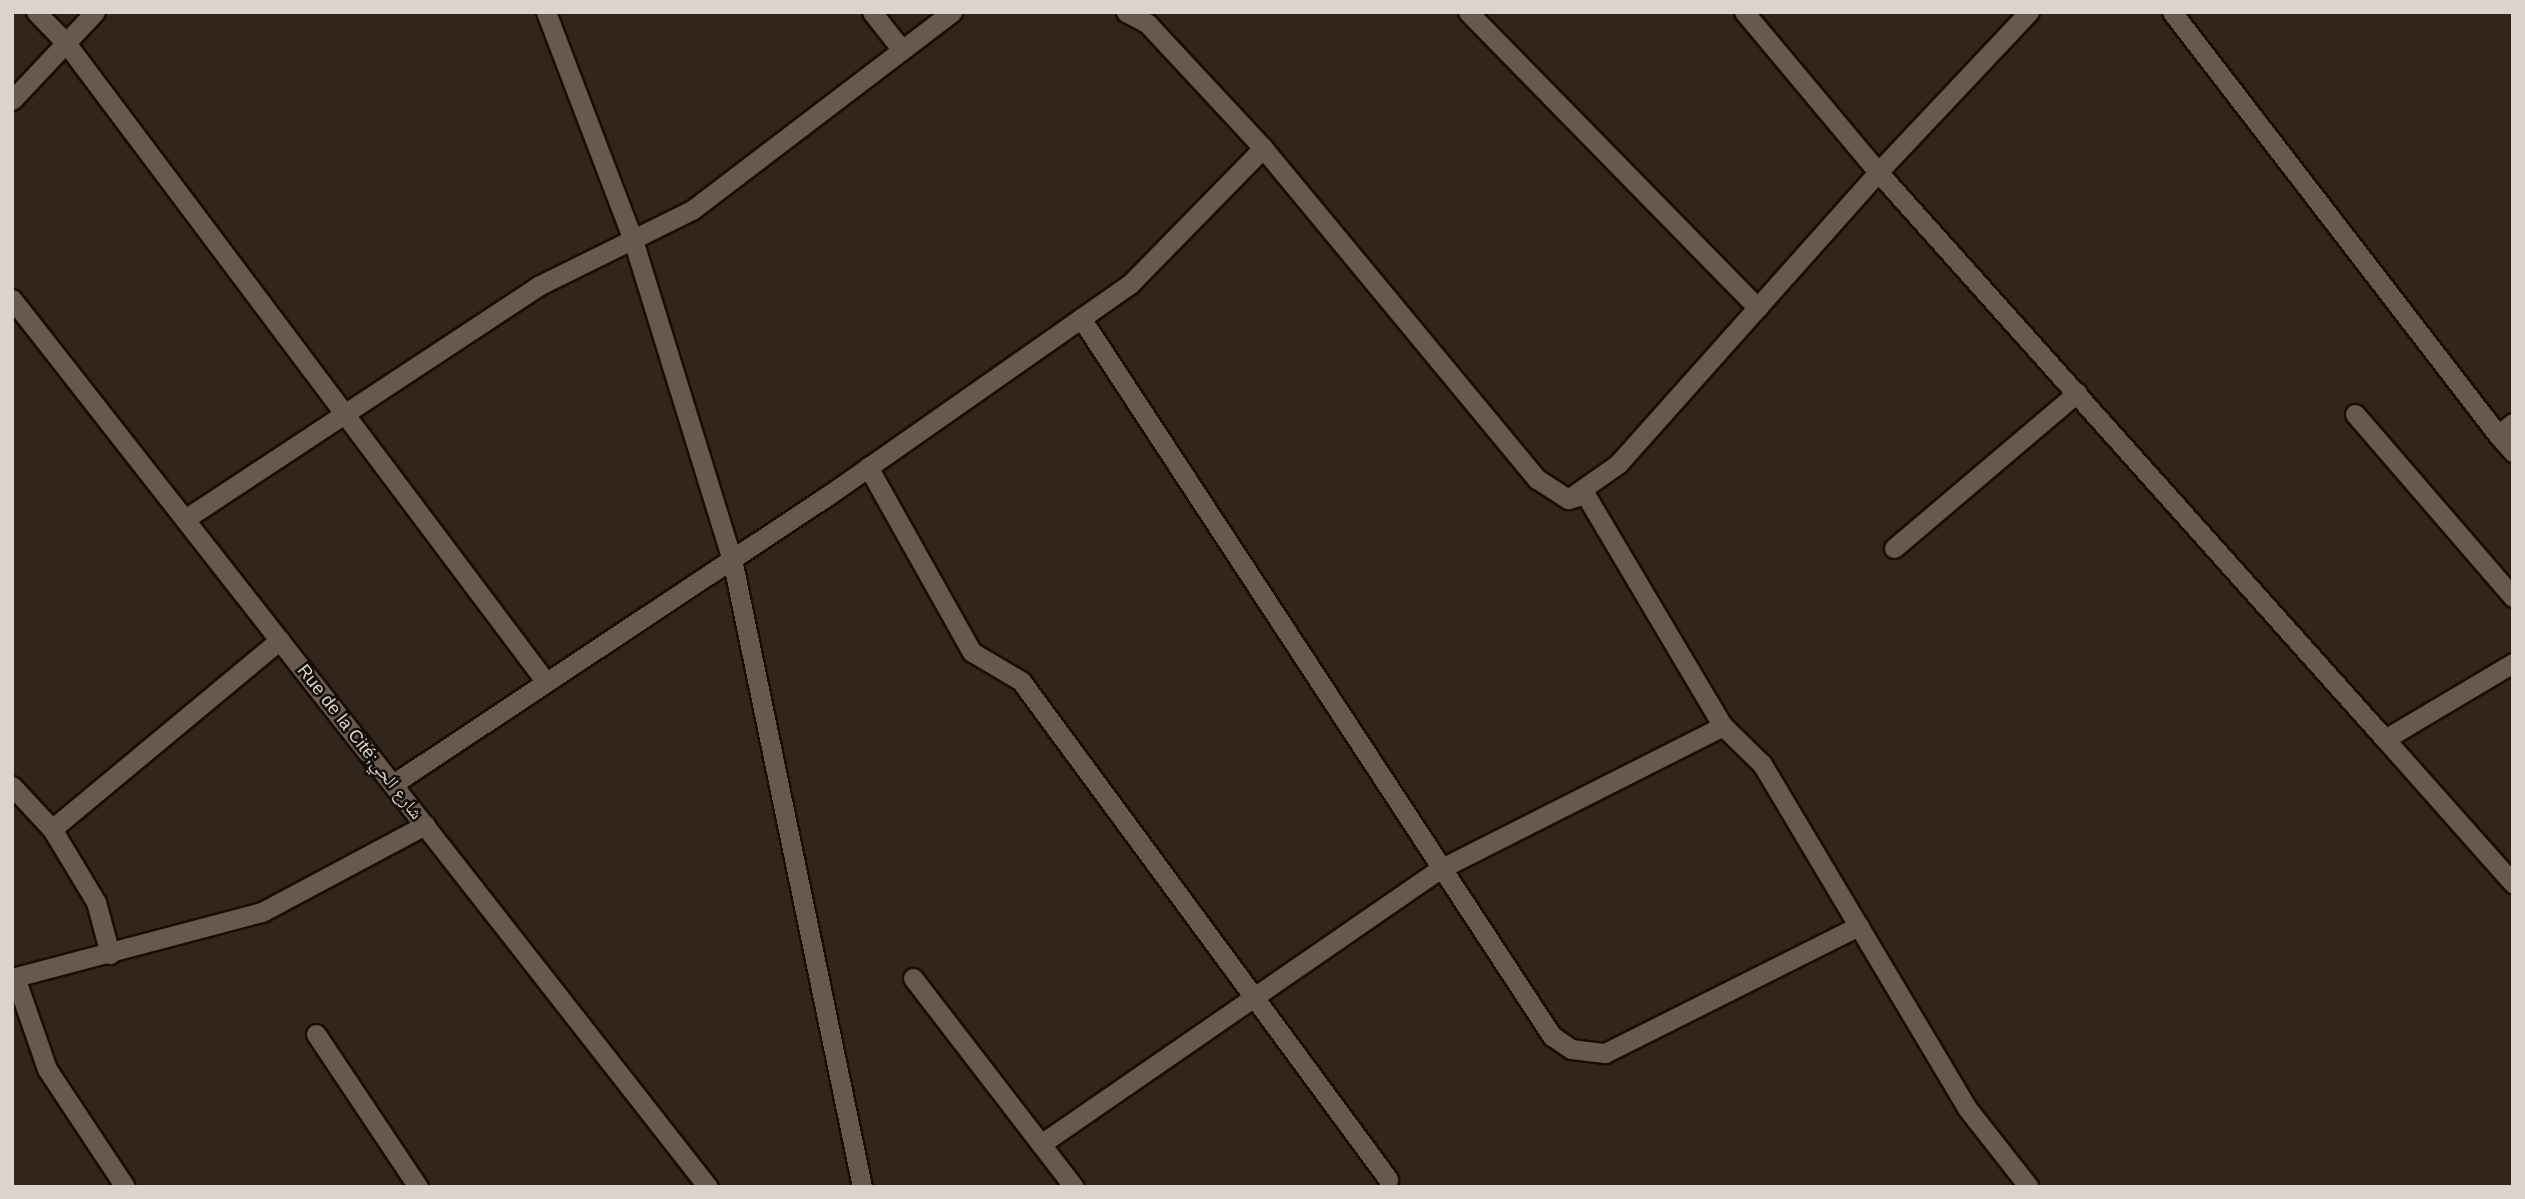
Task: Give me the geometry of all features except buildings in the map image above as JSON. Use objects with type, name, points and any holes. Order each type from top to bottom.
[{"type":"street","points":[[36,12],[66,43],[546,682]]},
{"type":"street","points":[[12,100],[95,12]]},
{"type":"street","points":[[546,12],[633,240],[732,559],[862,1187]]},
{"type":"street","points":[[872,12],[902,50]]},
{"type":"street","points":[[184,519],[540,285],[692,210],[952,12]]},
{"type":"street","points":[[1126,12],[1153,18],[1537,479],[1568,499],[1585,494],[1723,726],[1762,764],[1967,1108],[2029,1187]]},
{"type":"street","points":[[1468,12],[1758,307]]},
{"type":"street","points":[[1744,12],[1878,172],[2513,883]]},
{"type":"street","points":[[2172,12],[2505,429],[2513,452]]},
{"type":"street","points":[[1568,499],[1618,464],[2021,14]]},
{"type":"street","points":[[393,784],[868,467],[1130,284],[1263,148]]},
{"type":"street","name":"Rue de la Cité;شارع الحي","points":[[12,299],[708,1187]]},
{"type":"street","points":[[1081,318],[1552,1036],[1572,1049],[1605,1053],[1859,926]]},
{"type":"street","points":[[1894,548],[2077,393]]},
{"type":"street","points":[[2355,414],[2513,597]]},
{"type":"street","points":[[868,467],[972,652],[1021,681],[1252,998],[1388,1179]]},
{"type":"street","points":[[52,829],[280,640]]},
{"type":"street","points":[[2385,739],[2513,663]]},
{"type":"street","points":[[1041,1144],[1440,869],[1723,726]]},
{"type":"street","points":[[12,786],[52,829],[96,902],[110,954]]},
{"type":"street","points":[[125,1187],[47,1069],[14,977],[262,912],[425,825]]},
{"type":"street","points":[[913,978],[1074,1187]]},
{"type":"street","points":[[316,1034],[418,1187]]}]
